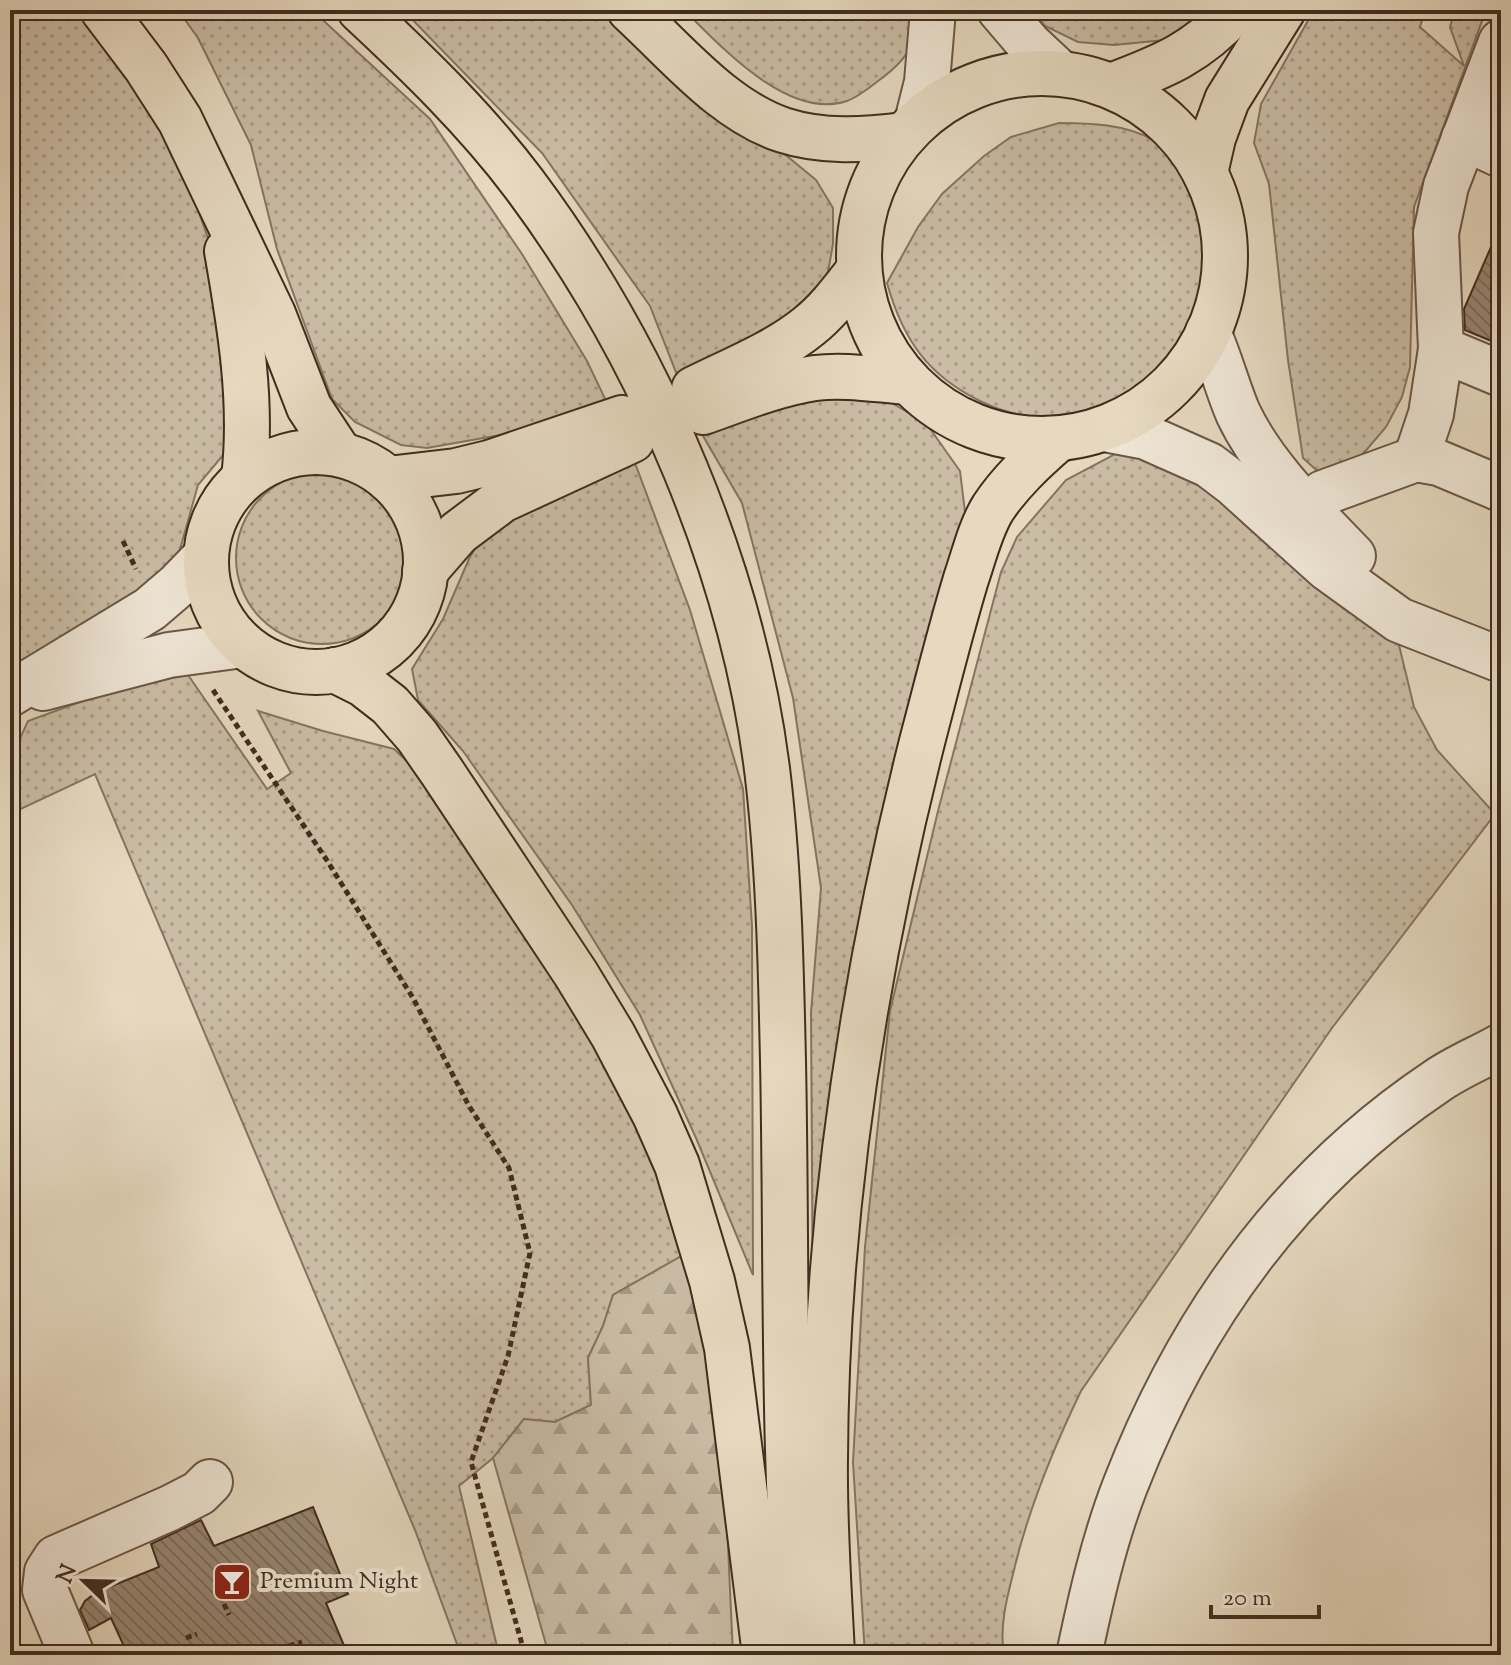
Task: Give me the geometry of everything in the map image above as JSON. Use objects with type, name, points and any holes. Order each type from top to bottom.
[{"type":"main road","points":[[103,10],[146,67],[180,120],[273,314],[309,407],[340,454]]},
{"type":"main road","points":[[360,10],[433,78],[523,183],[586,276],[646,381],[675,444],[712,538],[746,652],[769,783],[780,928],[789,1496],[799,1655]]},
{"type":"main road","points":[[630,10],[720,94],[782,130],[822,139],[866,140],[911,128]]},
{"type":"main road","points":[[1111,86],[1165,66],[1192,51],[1236,10]]},
{"type":"main road","points":[[1205,173],[1213,138],[1227,100],[1283,10]]},
{"type":"main road","points":[[1022,74],[1061,74],[1111,86],[1140,101],[1166,121],[1188,145],[1205,173],[1220,212],[1225,252],[1221,293],[1208,332],[1190,364],[1166,391],[1137,413],[1104,429],[1058,439],[1025,440],[961,421],[932,404],[908,382],[888,357],[864,301],[859,270],[860,233],[868,198],[883,164],[911,128],[948,98],[984,82],[1022,74]]},
{"type":"main road","points":[[218,202],[231,273],[246,395],[244,478]]},
{"type":"main road","points":[[859,270],[810,325],[698,401],[817,378],[908,382]]},
{"type":"main road","points":[[388,479],[456,471],[628,428],[502,500],[458,533],[425,571]]},
{"type":"main road","points":[[832,1655],[825,1459],[830,1306],[845,1138],[871,968],[906,807],[977,545],[992,510],[1010,486],[1058,439]]},
{"type":"main road","points":[[306,452],[340,454],[366,463],[388,479],[410,505],[423,536],[425,571],[419,599],[406,624],[387,646],[363,661],[335,670],[303,671],[271,663],[243,645],[222,620],[209,589],[206,556],[211,527],[224,500],[244,478],[273,460],[306,452]]},
{"type":"main road","points":[[335,670],[363,684],[390,705],[434,760],[613,1035],[677,1165],[696,1221],[727,1348],[765,1655]]},
{"type":"street","points":[[911,128],[927,82],[933,10]]},
{"type":"street","points":[[1000,10],[1029,44],[1061,74]]},
{"type":"street","points":[[1416,459],[1431,414],[1441,349],[1436,233],[1446,186],[1483,146],[1497,64]]},
{"type":"street","points":[[1208,332],[1240,415],[1276,470],[1355,558],[1448,640]]},
{"type":"street","points":[[1441,349],[1501,374]]},
{"type":"street","points":[[1104,429],[1146,437],[1209,465],[1364,597],[1399,620],[1501,660]]},
{"type":"street","points":[[1306,507],[1323,493],[1416,459],[1439,463],[1501,489]]},
{"type":"street","points":[[10,695],[150,609],[206,556]]},
{"type":"street","points":[[10,695],[169,655],[243,645]]},
{"type":"street","points":[[1079,1655],[1093,1589],[1124,1488],[1159,1405],[1207,1317],[1258,1245],[1312,1183],[1372,1128],[1440,1079],[1501,1046]]},
{"type":"street","points":[[72,1655],[45,1590],[47,1572],[56,1558],[170,1508],[199,1493],[210,1482]]},
{"type":"path","points":[[169,655],[174,669],[197,673],[213,690],[326,859],[413,998],[469,1106],[509,1168],[530,1253],[508,1356],[471,1462],[525,1655]]},
{"type":"path","points":[[224,1604],[229,1615]]},
{"type":"path","points":[[186,1638],[197,1634]]},
{"type":"path","points":[[289,1646],[302,1642]]},
{"type":"green space","points":[[10,10],[80,10],[127,59],[181,161],[216,261],[233,403],[224,454],[198,485],[179,553],[161,577],[10,669]]},
{"type":"green space","points":[[178,10],[312,10],[430,119],[522,254],[587,361],[609,407],[506,434],[427,448],[401,445],[355,422],[332,399],[277,249],[251,145],[198,38]]},
{"type":"green space","points":[[403,10],[610,10],[816,180],[833,208],[833,244],[826,283],[797,316],[679,380],[650,306],[542,153]]},
{"type":"green space","points":[[684,10],[914,10],[914,23],[908,52],[896,66],[855,97],[825,104],[802,100],[757,76]]},
{"type":"green space","points":[[1031,10],[1207,10],[1165,40],[1114,45],[1078,42],[1045,26]]},
{"type":"green space","points":[[1314,10],[1425,10],[1420,27],[1464,66],[1450,27],[1455,10],[1486,10],[1414,207],[1410,367],[1402,397],[1386,427],[1335,487],[1303,458],[1288,360],[1269,184],[1254,143],[1261,104]]},
{"type":"green space","points":[[1059,123],[1095,124],[1131,131],[1154,140],[1172,156],[1193,192],[1206,241],[1202,288],[1185,331],[1157,369],[1120,397],[1077,413],[1030,416],[982,402],[963,392],[932,368],[901,322],[887,283],[918,227],[942,194],[984,156],[1011,137]]},
{"type":"green space","points":[[866,388],[926,423],[960,471],[966,520],[813,1320],[811,1013],[821,888],[793,698],[742,503],[699,429],[773,406]]},
{"type":"green space","points":[[1117,453],[1161,462],[1228,502],[1344,609],[1397,637],[1414,707],[1437,750],[1495,814],[1332,1028],[1081,1391],[1043,1479],[1020,1547],[1004,1612],[1004,1655],[972,1655],[969,1652],[967,1655],[865,1655],[853,1462],[865,1247],[890,1011],[938,811],[1001,572],[1017,537],[1066,480]]},
{"type":"green space","points":[[632,455],[690,610],[743,789],[752,926],[753,1275],[640,1015],[572,905],[463,751],[418,700],[412,669],[443,619],[469,559],[487,528]]},
{"type":"green space","points":[[322,472],[355,479],[383,497],[401,525],[408,558],[401,591],[383,619],[355,637],[322,644],[289,637],[261,619],[243,591],[236,558],[243,525],[261,497],[289,479]]},
{"type":"green space","points":[[188,675],[267,789],[291,773],[258,711],[394,749],[427,780],[630,1098],[692,1250],[613,1295],[588,1358],[591,1405],[555,1422],[524,1419],[493,1458],[459,1486],[499,1655],[461,1655],[415,1530],[95,774],[10,814],[10,760],[28,721],[118,688]]},
{"type":"green space","points":[[692,1250],[721,1392],[733,1655],[549,1655],[493,1458],[524,1419],[555,1422],[591,1405],[588,1358],[613,1295]]},
{"type":"building","points":[[1501,224],[1501,345],[1465,330],[1464,309]]},
{"type":"building","name":"Premium Night","points":[[313,1507],[348,1594],[326,1603],[348,1655],[128,1655],[111,1618],[89,1630],[80,1610],[85,1601],[97,1592],[159,1567],[151,1544],[201,1520],[214,1546]]},
{"type":"place","name":"Premium Night","points":[[232,1582]]}]
